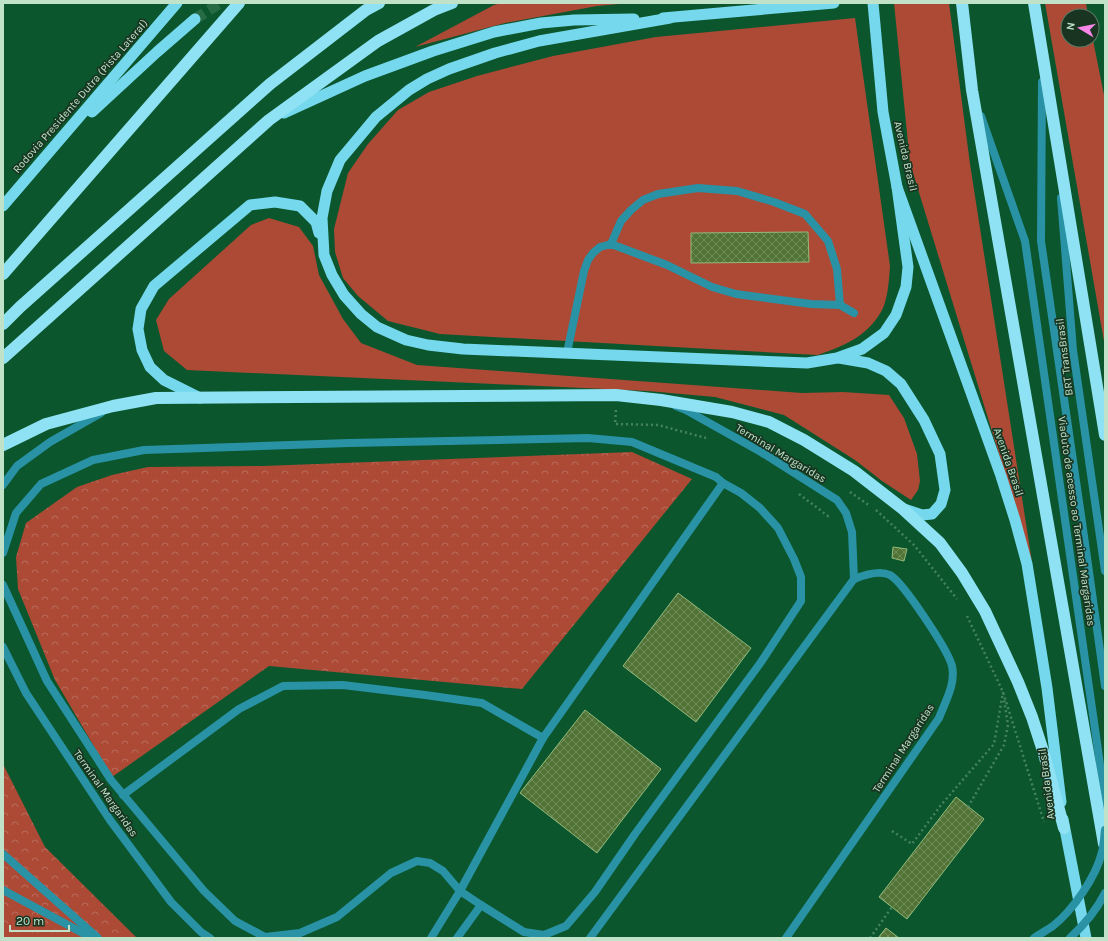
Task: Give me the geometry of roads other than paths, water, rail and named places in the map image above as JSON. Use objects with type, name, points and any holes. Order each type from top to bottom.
[{"type":"highway","name":"Rodovia Presidente Dutra (Pista Lateral)","points":[[3,206],[177,3]]},
{"type":"highway","points":[[3,274],[239,3]]},
{"type":"highway","points":[[3,324],[270,84],[366,10],[379,3]]},
{"type":"highway","points":[[3,358],[269,120],[378,41],[434,10],[452,3]]},
{"type":"highway","points":[[269,120],[365,76],[432,51],[494,32],[548,22],[670,18],[834,3]]},
{"type":"highway","name":"Avenida Brasil","points":[[873,3],[883,112],[897,187],[1000,476],[1015,520],[1027,564],[1047,688],[1064,828],[1086,938]]},
{"type":"highway","name":"Avenida Brasil","points":[[962,3],[972,90],[1105,852]]},
{"type":"highway","points":[[1034,3],[1105,435]]},
{"type":"highway","points":[[56,144],[196,18]]},
{"type":"highway","points":[[324,255],[322,218],[327,191],[340,160],[376,117],[409,90],[449,68],[495,53],[539,41],[670,18]]},
{"type":"highway","points":[[201,398],[164,380],[150,367],[142,350],[138,329],[141,309],[154,286],[250,205],[275,202],[300,206],[316,222],[324,255],[332,275],[344,295],[361,314],[377,327],[406,340],[428,345],[463,349],[807,363],[837,358],[862,349],[884,333],[896,315],[906,287],[908,267],[897,187]]},
{"type":"highway","points":[[837,358],[868,363],[886,371],[901,384],[924,420],[940,454],[945,490],[941,504],[932,514],[922,516],[903,509]]},
{"type":"highway","points":[[3,445],[46,424],[113,406],[156,398],[616,395],[661,400],[732,412],[769,422],[804,440],[854,471],[903,509],[940,543],[962,573],[985,611],[1018,682],[1032,718],[1055,791],[1064,828]]},
{"type":"lane","name":"Viaduto de acesso ao Terminal Margaridas","points":[[1043,55],[1041,241],[1105,686]]},
{"type":"lane","name":"Viaduto de acesso ao Terminal Margaridas","points":[[972,90],[1025,241],[1105,804]]},
{"type":"lane","name":"BRT TransBrasil","points":[[1056,139],[1073,350],[1105,571]]},
{"type":"lane","points":[[611,244],[621,221],[643,200],[658,194],[698,188],[737,191],[774,202],[805,214],[828,241],[837,269],[840,305]]},
{"type":"lane","points":[[567,353],[584,271],[588,260],[600,247],[611,244],[667,265],[712,287],[736,294],[811,304],[840,305],[854,313]]},
{"type":"lane","name":"Terminal Margaridas","points":[[661,400],[686,410],[761,452],[837,500],[846,514],[852,532],[854,579],[869,573],[889,575],[900,583],[926,619],[952,666],[952,687],[938,718],[786,938]]},
{"type":"lane","points":[[3,485],[17,466],[50,442],[113,406]]},
{"type":"lane","points":[[3,553],[16,513],[41,484],[93,460],[144,450],[341,443],[588,438],[632,442],[716,477],[723,483],[741,493],[760,508],[778,528],[794,559],[801,577],[800,601],[761,662],[635,834],[595,892],[566,926],[544,935],[524,932],[460,891],[442,872],[430,863],[417,860],[391,873],[337,917],[300,933],[265,937],[235,921],[204,891],[111,780],[47,681],[3,584]]},
{"type":"lane","points":[[431,938],[460,891],[543,738],[723,483]]},
{"type":"lane","points":[[590,938],[854,579]]},
{"type":"lane","name":"Terminal Margaridas","points":[[3,647],[26,693],[110,820],[171,902],[201,932],[210,938]]},
{"type":"lane","points":[[123,795],[239,709],[283,686],[343,686],[482,703],[543,738]]},
{"type":"lane","points":[[1100,818],[1105,839]]},
{"type":"lane","points":[[1034,938],[1053,926],[1070,909],[1084,888],[1096,867],[1102,852],[1105,830]]},
{"type":"lane","points":[[3,854],[98,938]]},
{"type":"lane","points":[[3,890],[92,938]]},
{"type":"lane","points":[[1070,938],[1085,923],[1101,902],[1105,894]]},
{"type":"lane","points":[[457,938],[481,905]]},
{"type":"tunnel","points":[[195,19],[220,3]]}]
